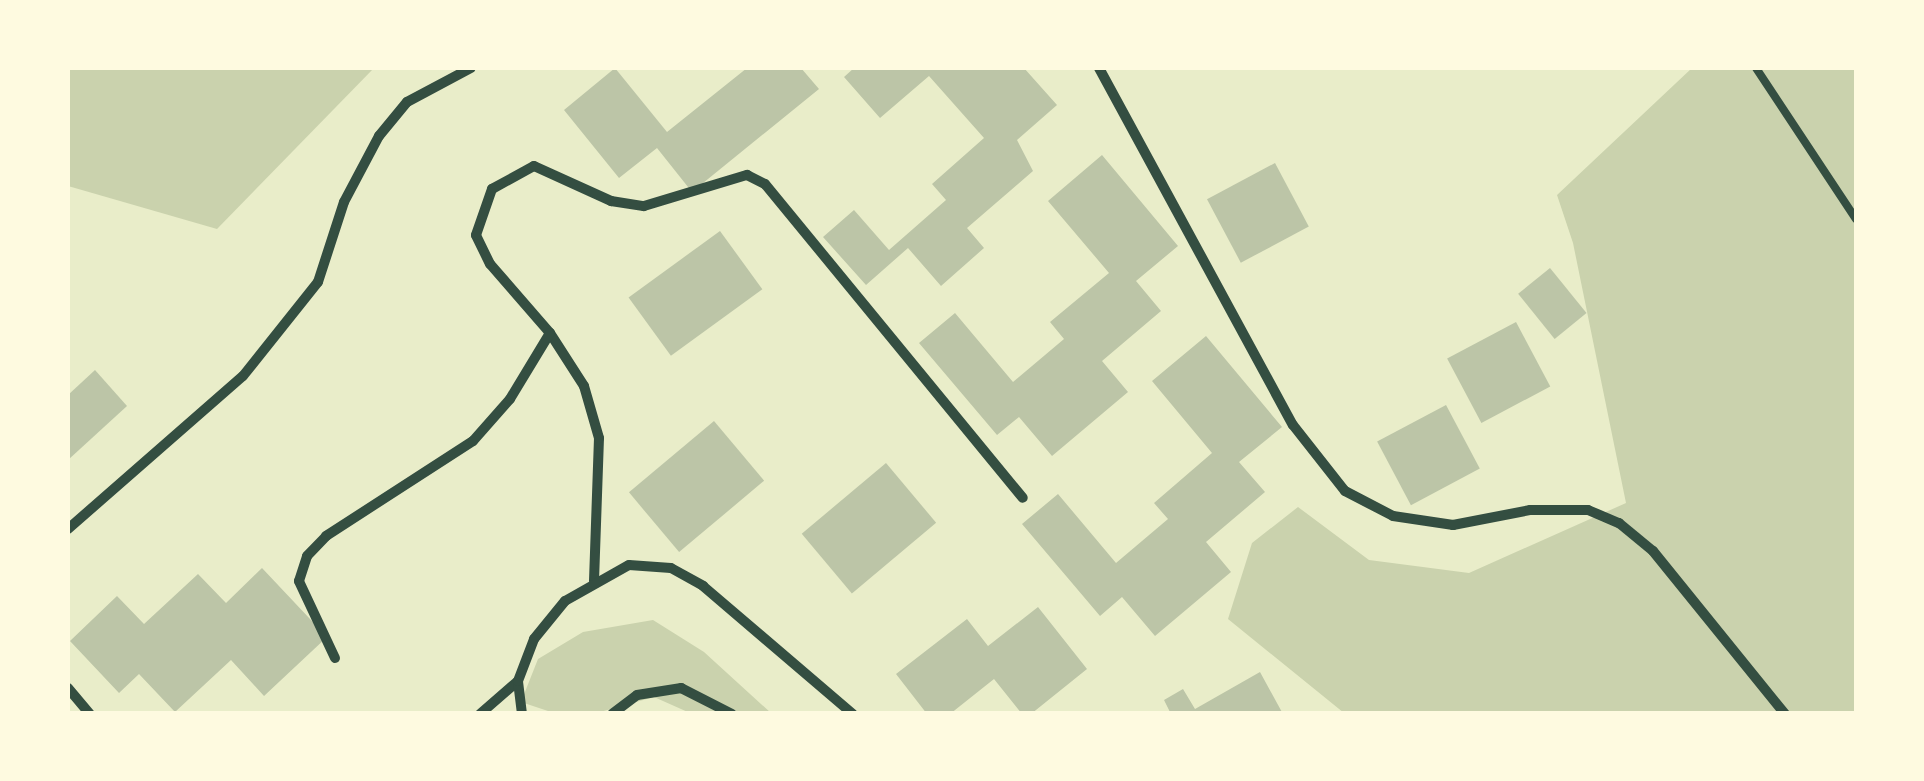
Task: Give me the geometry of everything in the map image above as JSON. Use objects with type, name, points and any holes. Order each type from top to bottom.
[{"type":"street","points":[[68,529],[243,376],[318,282],[344,202],[379,136],[407,102],[471,68]]},
{"type":"street","points":[[1098,68],[1293,424],[1345,490],[1393,516],[1453,524],[1530,510],[1588,510],[1619,522],[1652,551],[1786,714]]},
{"type":"street","points":[[594,581],[599,438],[584,386],[550,333],[490,264],[476,235],[492,189],[534,166],[610,201],[644,206],[747,175],[764,184],[1023,498]]},
{"type":"street","points":[[335,658],[299,581],[307,556],[326,536],[473,441],[510,400],[550,333]]},
{"type":"street","points":[[522,714],[518,681],[534,638],[564,601],[629,565],[671,568],[760,631],[853,714]]},
{"type":"street","points":[[480,714],[518,681]]},
{"type":"street","points":[[68,688],[90,714]]},
{"type":"street","points":[[612,714],[637,695],[681,688],[732,714]]},
{"type":"lane","points":[[1756,68],[1856,219]]},
{"type":"green space","points":[[68,68],[374,68],[217,229],[68,186]]},
{"type":"green space","points":[[1692,68],[1856,68],[1856,713],[1344,713],[1228,619],[1252,543],[1298,507],[1369,560],[1469,573],[1626,503],[1573,243],[1557,195]]},
{"type":"green space","points":[[653,620],[704,652],[771,713],[690,713],[654,697],[593,714],[554,713],[521,702],[538,659],[583,632]]},
{"type":"building","points":[[615,68],[667,132],[747,68],[801,68],[819,89],[692,192],[657,148],[619,178],[564,110]]},
{"type":"building","points":[[854,68],[1024,68],[1057,105],[1017,140],[1033,171],[967,228],[984,248],[941,286],[908,248],[866,285],[823,237],[854,210],[889,250],[946,200],[932,184],[984,138],[929,76],[880,118],[844,77]]},
{"type":"building","points":[[1102,155],[1178,246],[1136,281],[1161,311],[1102,361],[1128,392],[1052,456],[1019,417],[997,435],[919,343],[955,313],[1013,382],[1064,339],[1050,322],[1109,273],[1048,201]]},
{"type":"building","points":[[1275,163],[1309,227],[1241,263],[1207,199]]},
{"type":"building","points":[[720,231],[762,289],[671,356],[629,297]]},
{"type":"building","points":[[1550,268],[1587,313],[1555,339],[1518,294]]},
{"type":"building","points":[[1516,322],[1550,386],[1481,423],[1447,359]]},
{"type":"building","points":[[1206,336],[1282,427],[1239,462],[1265,492],[1206,542],[1231,572],[1155,636],[1122,597],[1100,616],[1022,524],[1058,494],[1116,563],[1168,519],[1154,503],[1212,453],[1152,381]]},
{"type":"building","points":[[95,370],[127,406],[68,460],[68,395]]},
{"type":"building","points":[[1446,405],[1480,469],[1411,505],[1377,442]]},
{"type":"building","points":[[714,421],[764,481],[679,552],[629,492]]},
{"type":"building","points":[[886,463],[936,523],[852,593],[802,534]]},
{"type":"building","points":[[262,568],[327,637],[264,696],[231,660],[175,712],[139,674],[119,693],[70,641],[117,596],[144,624],[198,574],[226,603]]},
{"type":"building","points":[[1038,607],[1087,669],[1031,714],[1022,714],[994,679],[950,714],[927,714],[896,674],[967,619],[988,646]]},
{"type":"building","points":[[1260,672],[1283,714],[1171,714],[1164,700],[1183,689],[1195,709]]}]
